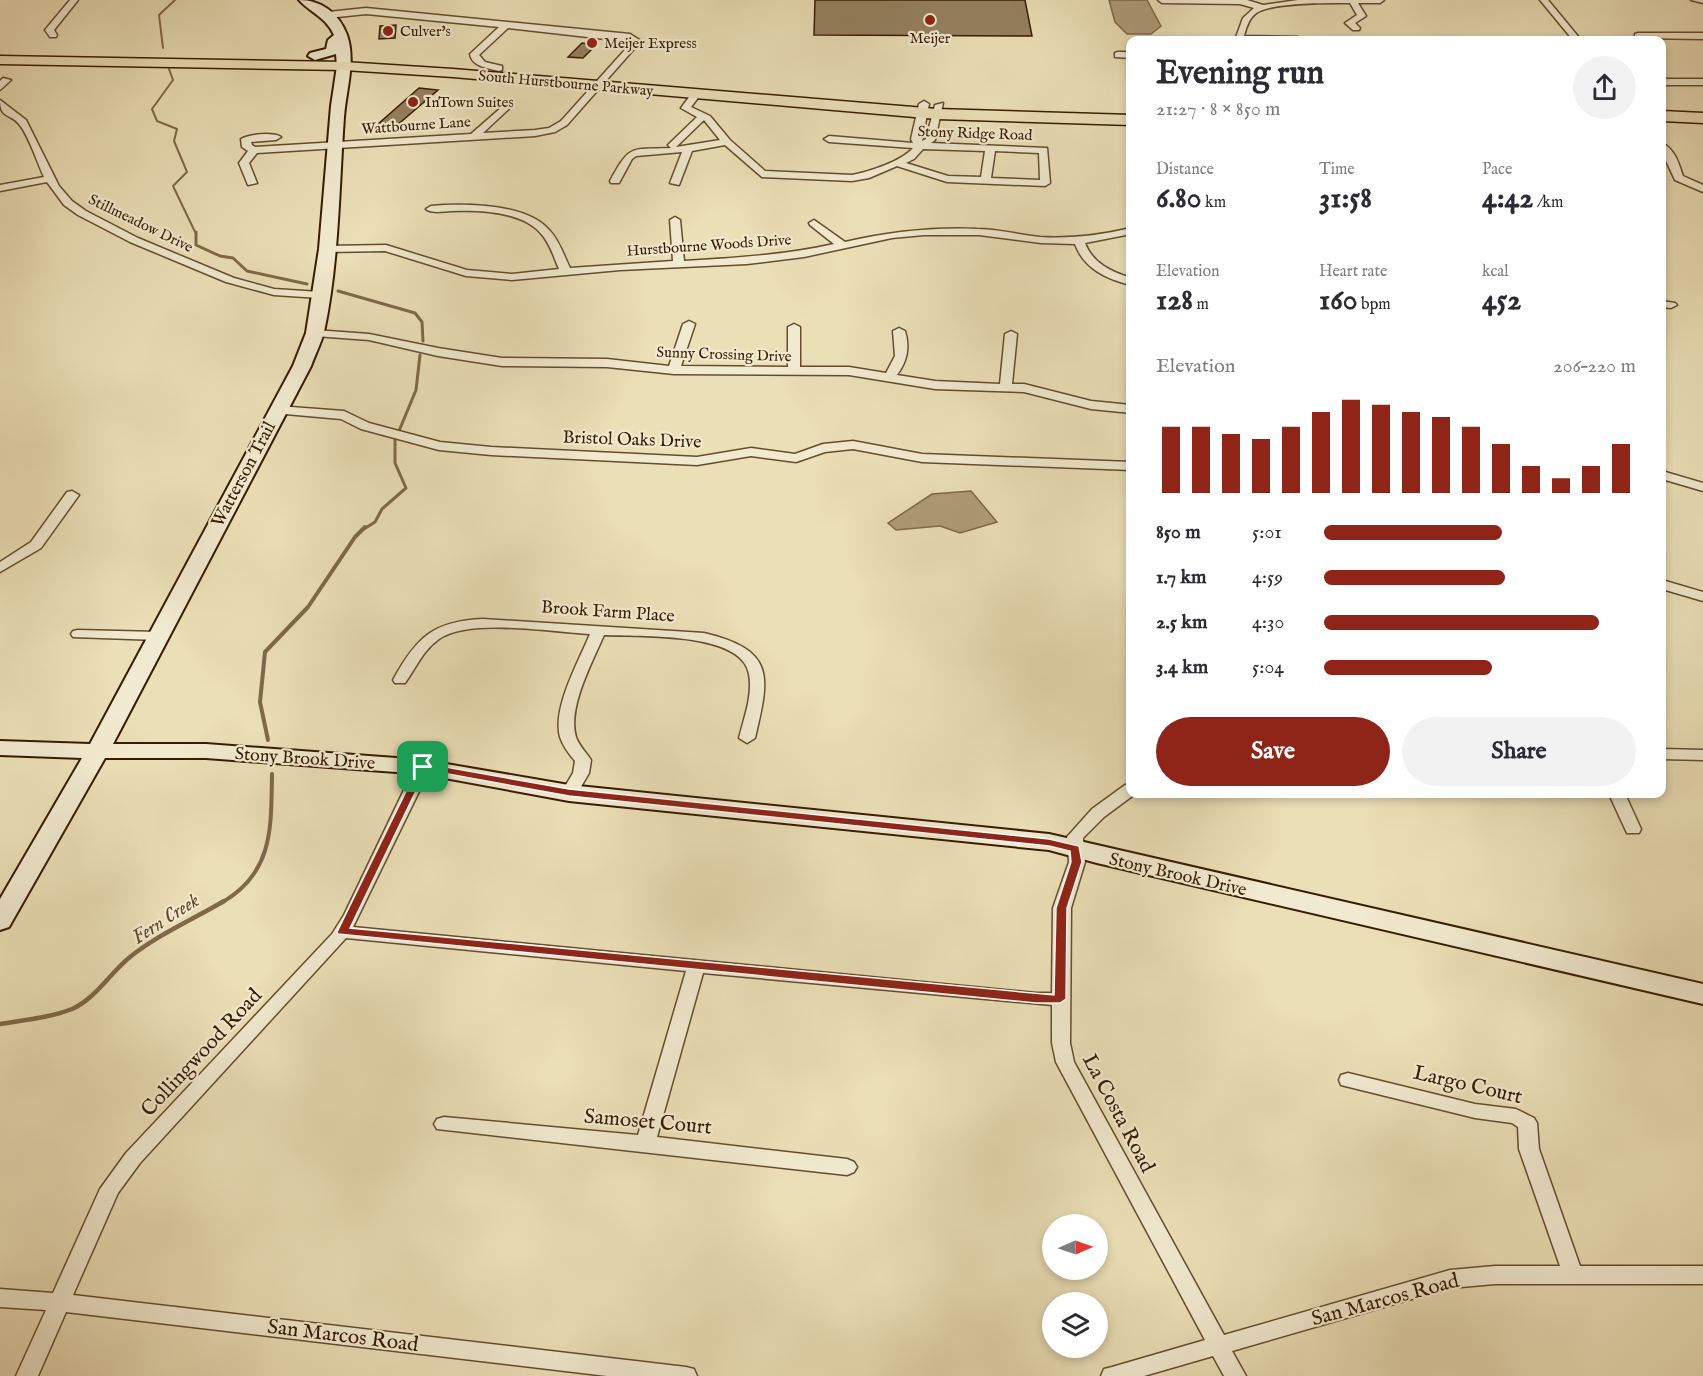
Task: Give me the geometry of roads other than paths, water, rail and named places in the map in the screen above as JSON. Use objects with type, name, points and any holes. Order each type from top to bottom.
[{"type":"main road","name":"Watterson Trail","points":[[0,921],[97,752],[302,366],[315,333],[327,249],[334,146],[344,61],[341,37],[336,25],[328,15],[306,0]]},
{"type":"main road","points":[[315,56],[332,51],[335,40],[341,37]]},
{"type":"main road","name":"South Hurstbourne Parkway","points":[[0,52],[315,56],[372,68],[600,82],[931,109],[1126,111]]},
{"type":"main road","name":"South Hurstbourne Parkway","points":[[0,60],[344,61],[499,68],[695,95],[1126,120]]},
{"type":"main road","points":[[342,86],[351,74],[372,68]]},
{"type":"main road","points":[[1666,116],[1703,118]]},
{"type":"main road","points":[[1666,125],[1703,127]]},
{"type":"main road","name":"Stony Brook Drive","points":[[0,748],[97,752],[207,751],[423,767],[569,793],[1049,842],[1143,866],[1703,994]]},
{"type":"street","points":[[53,35],[49,30],[74,0]]},
{"type":"street","points":[[1162,0],[1241,1],[1262,7],[1311,1],[1380,0]]},
{"type":"street","points":[[1352,0],[1362,16],[1349,23],[1356,28]]},
{"type":"street","points":[[1544,0],[1574,36]]},
{"type":"street","points":[[1695,0],[1703,0]]},
{"type":"street","points":[[1240,36],[1241,27],[1250,14],[1262,7]]},
{"type":"street","points":[[328,15],[366,11],[507,24]]},
{"type":"street","points":[[499,68],[482,64],[475,59],[474,54],[507,24]]},
{"type":"street","name":"Wattbourne Lane","points":[[254,150],[535,133],[559,127],[636,43],[636,39],[630,36],[507,24]]},
{"type":"street","points":[[1638,36],[1703,36]]},
{"type":"street","points":[[1118,55],[1126,55]]},
{"type":"street","points":[[1666,82],[1703,82]]},
{"type":"street","points":[[695,95],[686,108],[704,116],[727,142],[762,174],[858,177],[896,163],[910,157],[920,146],[930,140],[931,109]]},
{"type":"street","name":"Stillmeadow Drive","points":[[0,103],[26,127],[49,179],[68,203],[90,218],[134,240],[244,285],[300,295],[320,295]]},
{"type":"street","points":[[473,137],[510,103]]},
{"type":"street","points":[[920,146],[916,140],[931,109]]},
{"type":"street","points":[[673,145],[704,116]]},
{"type":"street","points":[[252,183],[244,163],[254,150],[247,147],[246,139],[276,137]]},
{"type":"street","name":"Stony Ridge Road","points":[[829,139],[920,146],[1044,150],[1045,183],[947,179],[925,174],[896,163]]},
{"type":"street","points":[[615,181],[628,157],[634,153],[687,149],[727,142]]},
{"type":"street","points":[[675,183],[687,149]]},
{"type":"street","points":[[986,181],[990,149]]},
{"type":"street","points":[[1667,159],[1679,178],[1703,189]]},
{"type":"street","points":[[925,174],[931,171],[933,163]]},
{"type":"street","points":[[0,188],[49,179]]},
{"type":"street","points":[[431,209],[463,208],[494,211],[519,216],[534,222],[550,237],[566,272]]},
{"type":"street","points":[[675,220],[680,263]]},
{"type":"street","points":[[814,223],[842,245]]},
{"type":"street","name":"Hurstbourne Woods Drive","points":[[327,249],[386,248],[405,252],[445,268],[479,275],[512,277],[680,263],[756,260],[804,254],[892,235],[935,231],[979,232],[1078,242],[1126,232]]},
{"type":"street","points":[[1078,242],[1085,256],[1098,268],[1126,280]]},
{"type":"street","points":[[674,370],[689,324]]},
{"type":"street","points":[[794,327],[794,372]]},
{"type":"street","points":[[888,378],[900,361],[903,350],[899,331]]},
{"type":"street","name":"Sunny Crossing Drive","points":[[315,333],[369,337],[438,352],[502,362],[607,363],[674,370],[849,371],[935,385],[1006,386],[1091,405],[1126,408]]},
{"type":"street","points":[[1006,386],[1011,334]]},
{"type":"street","name":"Bristol Oaks Drive","points":[[278,410],[337,413],[365,426],[439,446],[491,451],[697,461],[751,452],[796,458],[823,448],[853,445],[922,458],[1126,466]]},
{"type":"street","points":[[1666,476],[1703,487]]},
{"type":"street","points":[[0,568],[36,545],[72,495]]},
{"type":"street","points":[[1666,585],[1703,597]]},
{"type":"street","name":"Brook Farm Place","points":[[400,680],[418,649],[428,639],[447,627],[459,624],[483,622],[704,637],[735,645],[749,654],[759,687],[747,738]]},
{"type":"street","points":[[569,793],[581,773],[583,760],[573,747],[567,733],[568,717],[573,695],[599,630]]},
{"type":"street","points":[[78,634],[158,636]]},
{"type":"street","points":[[1666,754],[1703,755]]},
{"type":"street","name":"Collingwood Road","points":[[27,1376],[110,1189],[121,1172],[342,932],[423,767]]},
{"type":"street","name":"La Costa Road","points":[[1126,793],[1085,825],[1075,837],[1077,862],[1062,908],[1061,1042],[1065,1062],[1234,1376]]},
{"type":"street","points":[[1619,798],[1633,829]]},
{"type":"street","points":[[342,932],[1036,999],[1060,999]]},
{"type":"street","points":[[645,1143],[696,967]]},
{"type":"street","name":"Largo Court","points":[[1348,1080],[1475,1111],[1516,1116],[1527,1123],[1529,1149],[1573,1275]]},
{"type":"street","name":"Samoset Court","points":[[444,1124],[572,1138],[645,1143],[847,1167]]},
{"type":"street","name":"San Marcos Road","points":[[1112,1376],[1450,1279],[1495,1275],[1703,1275]]},
{"type":"street","name":"San Marcos Road","points":[[0,1299],[58,1302],[686,1376]]},
{"type":"waterway","name":"Fern Creek","points":[[163,48],[159,15],[175,0]]},
{"type":"waterway","name":"Fern Creek","points":[[169,69],[173,80],[152,109],[157,121],[177,129],[174,141],[187,172],[173,186],[196,234]]},
{"type":"waterway","name":"Fern Creek","points":[[196,234],[196,245],[220,256],[233,258],[247,271],[307,284]]},
{"type":"waterway","name":"Fern Creek","points":[[338,291],[415,313],[422,322],[423,341]]},
{"type":"waterway","name":"Fern Creek","points":[[399,431],[416,390],[420,355]]},
{"type":"waterway","name":"Fern Creek","points":[[364,529],[375,522],[382,509],[406,488],[395,463],[395,439]]},
{"type":"waterway","name":"Fern Creek","points":[[268,740],[260,702],[265,652],[308,607],[355,537],[365,527]]},
{"type":"waterway","name":"Fern Creek","points":[[223,901],[251,878],[260,863],[269,830],[272,774]]},
{"type":"waterway","name":"Fern Creek","points":[[0,1024],[54,1015],[80,1005],[123,963],[141,949],[223,901]]},
{"type":"place","name":"Meijer","points":[[930,20]]},
{"type":"place","name":"Culver's","points":[[388,31]]},
{"type":"place","name":"Meijer Express","points":[[592,43]]},
{"type":"place","name":"InTown Suites","points":[[413,102]]}]
